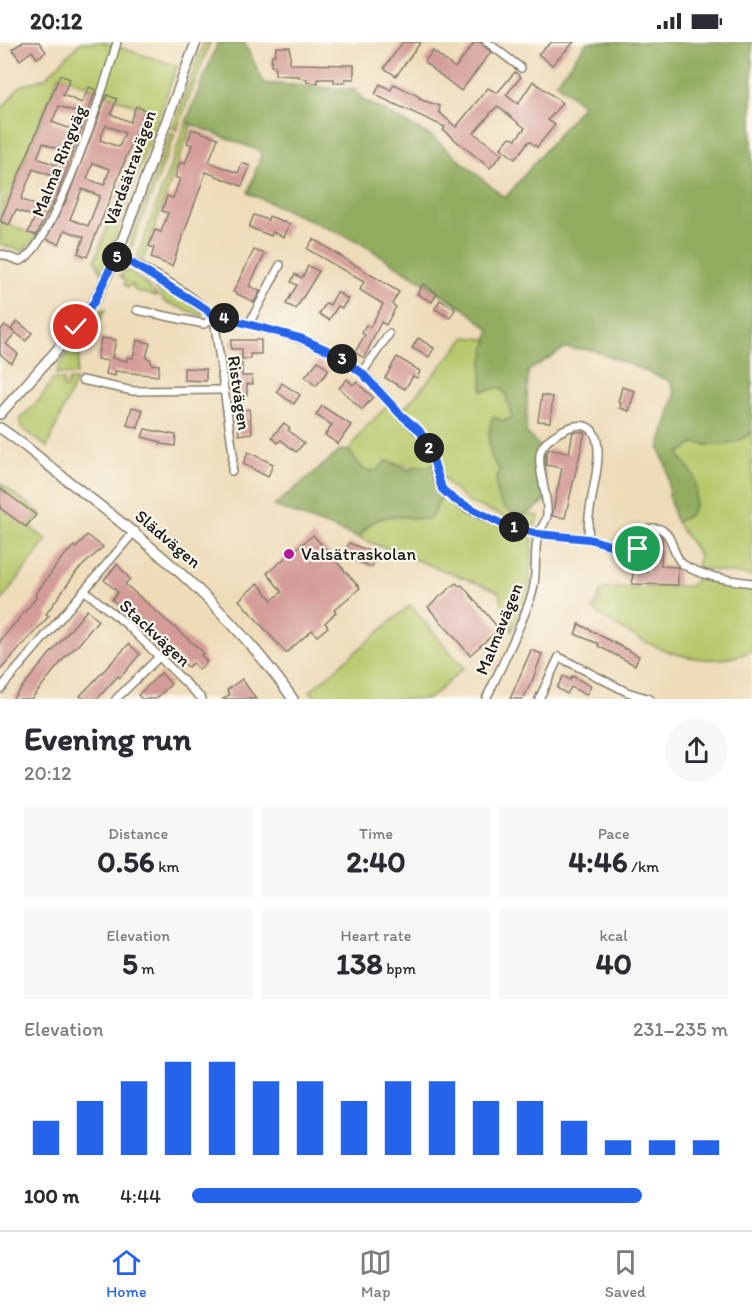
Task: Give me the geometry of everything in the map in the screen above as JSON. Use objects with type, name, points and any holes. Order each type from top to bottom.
[{"type":"main road","name":"Vårdsätravägen","points":[[0,414],[76,327],[94,302],[116,256],[196,42]]},
{"type":"main road","name":"Slädvägen","points":[[0,428],[135,531],[193,581],[239,629],[293,699]]},
{"type":"street","name":"Malma Ringväg","points":[[0,254],[20,261],[28,259],[46,234],[106,84],[117,42]]},
{"type":"street","points":[[487,42],[521,68]]},
{"type":"street","points":[[116,256],[163,281],[206,309],[214,318]]},
{"type":"street","points":[[249,324],[280,265]]},
{"type":"street","points":[[136,310],[204,324],[214,318],[225,318],[300,338],[334,353],[362,373],[400,414],[419,430],[429,446],[442,489],[453,499],[504,525],[538,534],[589,539],[608,546],[638,549],[641,535],[646,530],[655,528],[664,531],[670,538],[680,563],[695,571],[752,583]]},
{"type":"street","name":"Ristvägen","points":[[214,318],[222,390],[233,453],[232,471]]},
{"type":"street","points":[[362,373],[389,334]]},
{"type":"street","points":[[82,380],[133,391],[222,390]]},
{"type":"street","name":"Malmavägen","points":[[486,699],[532,593],[538,534],[547,516],[547,499],[538,458],[541,448],[559,432],[580,426],[589,428],[595,435],[596,443],[597,469],[588,513],[589,539]]},
{"type":"street","points":[[0,689],[135,531]]},
{"type":"street","name":"Stackvägen","points":[[84,591],[125,623],[202,699]]},
{"type":"street","points":[[116,699],[159,657]]},
{"type":"street","points":[[539,699],[559,657],[627,692],[650,699]]},
{"type":"green space","points":[[81,42],[103,42],[177,66],[102,273],[95,260],[150,112],[59,75],[0,221],[0,111],[20,86],[45,78]]},
{"type":"green space","points":[[204,42],[210,42],[177,130],[172,128]]},
{"type":"green space","points":[[218,42],[244,42],[264,83],[355,90],[363,100],[431,136],[505,198],[583,105],[556,83],[587,42],[752,42],[752,432],[738,441],[725,445],[695,443],[679,453],[692,473],[695,483],[695,501],[689,515],[676,522],[669,498],[667,468],[659,449],[675,395],[670,381],[593,350],[565,348],[528,371],[526,432],[541,448],[547,499],[527,513],[518,514],[504,507],[497,493],[497,477],[500,470],[492,458],[489,437],[493,416],[502,421],[512,418],[505,392],[498,388],[482,391],[482,365],[490,330],[465,309],[359,242],[248,193],[262,152],[186,122]]},
{"type":"green space","points":[[185,125],[191,126],[142,262],[137,258]]},
{"type":"green space","points":[[170,133],[175,134],[131,248],[130,241]]},
{"type":"green space","points":[[0,221],[38,236],[22,251],[0,244]]},
{"type":"green space","points":[[125,271],[133,273],[159,297],[136,291],[131,284],[128,287],[124,285],[126,281],[120,276]]},
{"type":"green space","points":[[143,274],[202,311],[204,317],[163,301],[160,293],[146,281]]},
{"type":"green space","points":[[106,309],[79,357],[76,375],[56,374],[63,359],[101,310]]},
{"type":"green space","points":[[466,337],[494,340],[482,391],[498,388],[505,392],[513,418],[502,421],[501,470],[516,513],[539,516],[534,528],[468,502],[448,484],[435,465],[413,467],[386,461],[377,471],[364,470],[349,451],[361,432],[391,402],[402,411]]},
{"type":"green space","points":[[53,379],[64,380],[63,387],[66,388],[69,380],[76,380],[47,447],[21,427],[20,419],[41,398]]},
{"type":"green space","points":[[752,432],[752,576],[697,568],[699,555],[676,522],[689,515],[692,473],[682,462],[679,453],[695,443],[725,445],[738,441]]},
{"type":"green space","points":[[341,450],[349,451],[364,470],[377,471],[386,461],[410,470],[413,467],[435,465],[441,493],[438,505],[429,520],[398,516],[381,518],[366,528],[359,538],[274,506]]},
{"type":"green space","points":[[0,483],[40,513],[30,527],[47,540],[0,603]]},
{"type":"green space","points":[[441,497],[476,518],[533,538],[529,588],[512,631],[498,591],[359,538],[366,528],[381,518],[398,516],[429,519]]},
{"type":"green space","points":[[696,578],[752,588],[752,651],[731,657],[710,659],[668,652],[629,633],[593,610],[602,589],[691,586]]},
{"type":"green space","points":[[410,605],[464,668],[429,699],[317,699],[310,691]]},
{"type":"building","points":[[23,42],[39,42],[46,52],[37,58],[32,51],[20,60],[12,49]]},
{"type":"building","points":[[403,42],[421,42],[396,76],[384,68]]},
{"type":"building","points":[[475,42],[480,42],[491,52],[461,91],[424,62],[433,51],[455,68]]},
{"type":"building","points":[[552,42],[574,42],[552,65],[538,54]]},
{"type":"building","points":[[276,47],[290,47],[290,64],[354,65],[354,79],[345,79],[345,83],[334,83],[334,79],[318,79],[318,83],[307,82],[307,79],[299,78],[299,76],[275,75],[275,66],[271,66],[272,55],[275,55]]},
{"type":"building","points":[[515,72],[521,77],[506,95],[518,104],[533,81],[562,103],[548,120],[555,125],[537,147],[529,141],[515,159],[501,148],[510,137],[516,139],[525,128],[497,106],[474,133],[502,154],[490,168],[443,130],[445,127],[375,95],[380,84],[391,90],[394,84],[420,97],[419,99],[440,106],[439,112],[456,127],[488,88],[497,93]]},
{"type":"building","points":[[60,75],[70,79],[63,95],[82,103],[89,87],[96,90],[57,195],[36,235],[28,233],[35,217],[16,210],[9,225],[0,221]],"holes":[[[59,106],[78,113],[71,129],[52,122]],[[43,143],[62,151],[56,165],[37,158]],[[33,169],[52,176],[39,207],[21,199]]]},
{"type":"building","points":[[107,95],[117,99],[111,114],[130,122],[136,106],[145,110],[87,257],[78,253],[84,237],[65,230],[59,244],[46,239],[67,199]],"holes":[[[106,125],[125,133],[119,147],[100,140]],[[93,163],[110,169],[104,185],[87,179]],[[82,189],[100,196],[88,226],[70,219]]]},
{"type":"building","points":[[192,129],[218,138],[209,162],[238,173],[242,163],[250,166],[242,186],[206,172],[172,266],[151,258],[154,248],[149,246],[155,230],[161,232],[168,213],[162,211],[167,196],[173,198],[180,179],[175,177],[180,162],[185,164],[192,145],[187,143]]},
{"type":"building","points":[[254,215],[268,220],[269,216],[290,224],[284,237],[273,232],[271,236],[249,227]]},
{"type":"building","points":[[313,239],[399,292],[392,304],[396,307],[386,325],[381,322],[364,358],[355,352],[365,335],[362,333],[366,325],[370,327],[383,304],[360,290],[364,282],[307,249]]},
{"type":"building","points":[[254,250],[265,254],[249,286],[260,291],[254,302],[233,292]]},
{"type":"building","points":[[308,266],[319,271],[296,309],[286,304],[297,285],[291,282],[295,274],[302,278]]},
{"type":"building","points":[[423,284],[437,293],[432,302],[417,294]]},
{"type":"building","points":[[337,292],[348,299],[342,308],[338,306],[329,320],[319,314],[326,303],[330,305]]},
{"type":"building","points":[[440,300],[455,309],[450,318],[435,309]]},
{"type":"building","points":[[17,321],[32,333],[26,341],[11,329]]},
{"type":"building","points":[[5,325],[15,333],[6,344],[18,354],[11,363],[0,354],[0,331]]},
{"type":"building","points":[[101,338],[116,340],[112,358],[127,361],[127,357],[133,358],[137,340],[150,343],[146,358],[151,359],[151,364],[159,365],[158,376],[115,371],[115,376],[106,374],[108,361],[97,359]]},
{"type":"building","points":[[418,338],[434,348],[429,357],[412,348]]},
{"type":"building","points":[[231,340],[261,340],[261,354],[250,354],[250,359],[242,359],[242,349],[231,349]]},
{"type":"building","points":[[397,357],[420,371],[417,378],[413,376],[405,389],[385,378]]},
{"type":"building","points":[[318,361],[329,370],[316,386],[305,377]]},
{"type":"building","points":[[234,364],[242,364],[242,376],[252,376],[253,384],[247,384],[247,395],[234,395]]},
{"type":"building","points":[[184,368],[206,369],[206,381],[184,380]]},
{"type":"building","points":[[347,379],[353,385],[356,382],[373,397],[362,410],[339,388]]},
{"type":"building","points":[[282,383],[300,395],[294,404],[277,392]]},
{"type":"building","points":[[622,387],[635,391],[629,411],[620,408],[621,403],[618,402]]},
{"type":"building","points":[[542,395],[553,397],[550,422],[538,421]]},
{"type":"building","points":[[322,406],[351,425],[338,444],[325,435],[332,425],[316,415]]},
{"type":"building","points":[[132,407],[143,410],[138,428],[127,425]]},
{"type":"building","points":[[249,409],[252,433],[239,435],[237,411]]},
{"type":"building","points":[[284,423],[290,428],[288,430],[304,443],[296,452],[281,440],[278,443],[272,437]]},
{"type":"building","points":[[145,429],[176,435],[175,446],[160,444],[161,442],[142,437]]},
{"type":"building","points":[[573,432],[585,432],[565,518],[552,516],[562,468],[546,465],[546,455],[549,449],[569,453]]},
{"type":"building","points":[[248,452],[273,464],[268,477],[243,464]]},
{"type":"building","points":[[0,488],[36,515],[26,527],[0,508]]},
{"type":"building","points":[[87,535],[103,547],[77,571],[46,614],[49,616],[0,670],[0,641],[37,597],[35,595],[61,559],[74,546],[76,548]]},
{"type":"building","points":[[313,535],[360,588],[334,610],[336,612],[325,623],[328,627],[317,636],[312,630],[286,653],[239,600],[258,583],[272,600],[282,592],[267,573]]},
{"type":"building","points":[[649,535],[662,537],[661,566],[678,567],[678,585],[632,584],[633,572],[648,572]]},
{"type":"building","points":[[349,543],[377,554],[372,567],[344,556]]},
{"type":"building","points":[[117,564],[130,579],[125,584],[204,653],[201,655],[207,662],[199,670],[193,663],[188,667],[163,642],[112,600],[118,592],[104,580]]},
{"type":"building","points":[[456,583],[459,586],[462,585],[499,629],[470,655],[428,607]]},
{"type":"building","points":[[87,610],[98,620],[79,644],[66,656],[31,699],[12,699]]},
{"type":"building","points":[[579,624],[639,656],[635,665],[598,646],[599,644],[575,634]]},
{"type":"building","points":[[129,644],[140,654],[120,678],[118,676],[97,699],[84,699],[80,696]]},
{"type":"building","points":[[531,650],[542,654],[533,679],[523,699],[510,699]]},
{"type":"building","points":[[161,673],[171,684],[156,699],[142,699],[138,695]]},
{"type":"building","points":[[563,676],[570,680],[572,676],[591,686],[586,695],[571,687],[567,694],[557,688]]},
{"type":"building","points":[[242,679],[256,699],[223,699],[230,694],[227,690]]},
{"type":"place","name":"Valsätraskolan","points":[[289,554]]},
{"type":"route","points":[[76,327],[94,302],[116,256],[163,281],[206,309],[214,318],[225,318],[300,338],[334,353],[362,373],[400,414],[419,430],[429,446],[442,489],[453,499],[504,525],[538,534],[589,539],[627,550],[638,549]]}]
